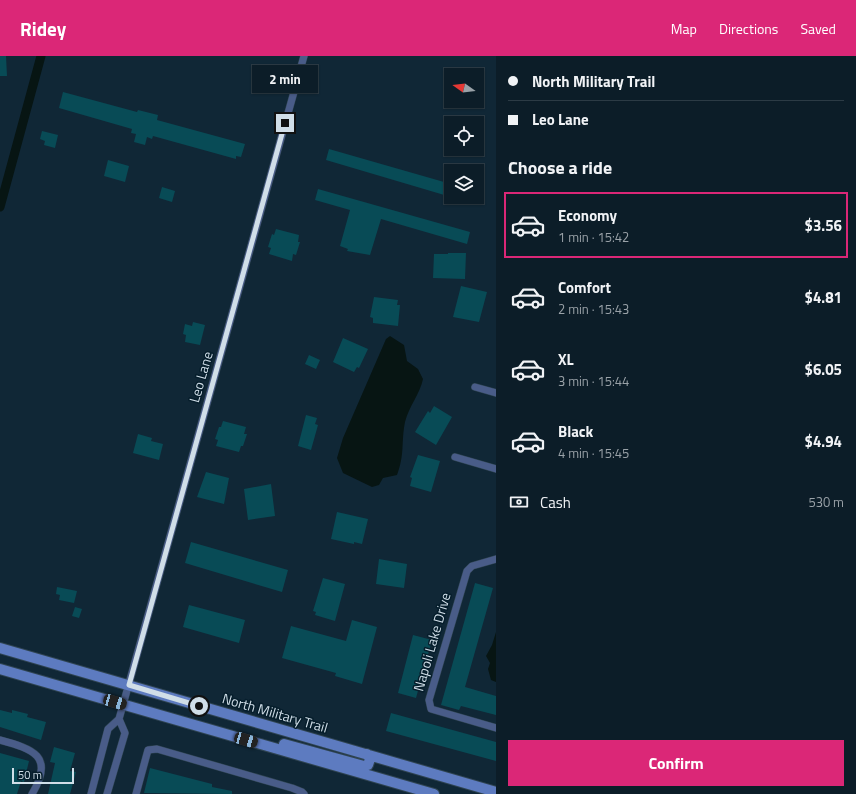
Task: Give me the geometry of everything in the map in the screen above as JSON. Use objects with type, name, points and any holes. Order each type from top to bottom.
[{"type":"main road","name":"North Military Trail","points":[[0,648],[496,792]]},
{"type":"main road","points":[[0,669],[434,794]]},
{"type":"main road","points":[[231,735],[280,743],[364,766],[368,765],[370,759],[367,754]]},
{"type":"street","name":"Leo Lane","points":[[119,719],[304,56]]},
{"type":"street","points":[[475,387],[496,393]]},
{"type":"street","points":[[456,457],[496,469]]},
{"type":"street","name":"Napoli Lake Drive","points":[[496,560],[472,566],[467,571],[429,700],[431,710],[496,728]]},
{"type":"street","points":[[91,794],[108,729],[119,719],[124,733],[107,794]]},
{"type":"street","points":[[0,740],[29,749],[38,757],[42,769],[42,775],[32,794]]},
{"type":"street","points":[[136,794],[148,750],[157,749],[292,788],[304,794]]},
{"type":"shaded area","points":[[390,336],[404,345],[407,361],[418,369],[423,379],[405,422],[401,461],[397,475],[383,478],[379,485],[372,487],[343,473],[337,458],[343,438],[386,339]]},
{"type":"shaded area","points":[[496,632],[496,682],[491,680],[488,669],[490,663],[486,656],[492,645]]},
{"type":"building","points":[[0,56],[6,56],[7,76],[0,76]]},
{"type":"building","points":[[63,92],[137,112],[138,110],[158,115],[157,120],[245,144],[241,157],[236,156],[236,159],[153,136],[152,139],[147,137],[145,145],[134,142],[136,134],[131,133],[132,129],[59,108]]},
{"type":"building","points":[[42,131],[58,135],[55,148],[44,145],[45,141],[40,139]]},
{"type":"building","points":[[329,149],[444,182],[444,195],[326,160]]},
{"type":"building","points":[[108,160],[129,166],[125,182],[104,176]]},
{"type":"building","points":[[162,187],[175,191],[172,202],[159,198]]},
{"type":"building","points":[[318,189],[470,232],[467,244],[381,219],[370,255],[347,251],[348,249],[340,246],[350,210],[315,200]]},
{"type":"building","points":[[276,229],[299,235],[298,242],[300,242],[296,255],[293,254],[292,261],[269,254],[271,248],[268,247],[272,234],[274,235]]},
{"type":"building","points":[[466,253],[465,279],[433,278],[434,254]]},
{"type":"building","points":[[461,286],[487,292],[479,322],[453,317]]},
{"type":"building","points":[[374,297],[398,300],[397,305],[400,305],[398,326],[373,323],[373,318],[370,317]]},
{"type":"building","points":[[193,322],[205,325],[200,345],[185,342],[186,335],[183,334],[185,324],[192,326]]},
{"type":"building","points":[[343,338],[368,349],[359,368],[357,367],[354,372],[333,362]]},
{"type":"building","points":[[309,355],[320,360],[316,369],[305,364]]},
{"type":"building","points":[[434,406],[452,417],[436,445],[415,432],[428,411],[430,413]]},
{"type":"building","points":[[306,415],[317,418],[315,424],[318,425],[311,450],[298,446]]},
{"type":"building","points":[[223,421],[246,427],[244,434],[247,434],[243,446],[241,446],[239,452],[216,446],[218,440],[215,439],[219,427],[221,427]]},
{"type":"building","points":[[138,434],[152,438],[151,441],[163,444],[159,460],[133,453]]},
{"type":"building","points":[[418,455],[440,461],[431,492],[410,486],[412,478],[410,477]]},
{"type":"building","points":[[206,472],[229,478],[224,504],[197,497]]},
{"type":"building","points":[[271,484],[275,516],[248,520],[244,489]]},
{"type":"building","points":[[337,512],[368,519],[362,544],[354,542],[354,544],[331,539]]},
{"type":"building","points":[[191,542],[288,570],[282,592],[185,563]]},
{"type":"building","points":[[379,559],[407,564],[404,588],[376,584]]},
{"type":"building","points":[[323,578],[345,584],[335,621],[315,615],[316,612],[313,611]]},
{"type":"building","points":[[475,583],[493,588],[465,687],[496,696],[496,715],[461,706],[459,710],[441,705]]},
{"type":"building","points":[[57,587],[77,591],[74,603],[59,600],[60,595],[56,594]]},
{"type":"building","points":[[189,605],[245,620],[239,643],[183,627]]},
{"type":"building","points":[[75,607],[82,609],[79,618],[72,616]]},
{"type":"building","points":[[352,620],[377,627],[362,684],[335,676],[336,673],[282,658],[291,626],[346,641]]},
{"type":"building","points":[[413,635],[432,640],[416,698],[398,693]]},
{"type":"building","points":[[0,710],[12,713],[12,710],[28,714],[27,717],[46,722],[41,740],[0,727]]},
{"type":"building","points":[[391,713],[496,742],[496,761],[386,731]]},
{"type":"building","points":[[54,747],[75,753],[70,771],[76,772],[70,794],[48,794],[55,763],[50,762]]},
{"type":"building","points":[[0,753],[29,761],[24,782],[21,781],[17,794],[0,794]]},
{"type":"building","points":[[150,768],[212,784],[212,787],[232,791],[232,794],[144,793]]},
{"type":"waterway","points":[[0,207],[41,56]]},
{"type":"route","points":[[199,706],[129,685],[285,123]]}]
